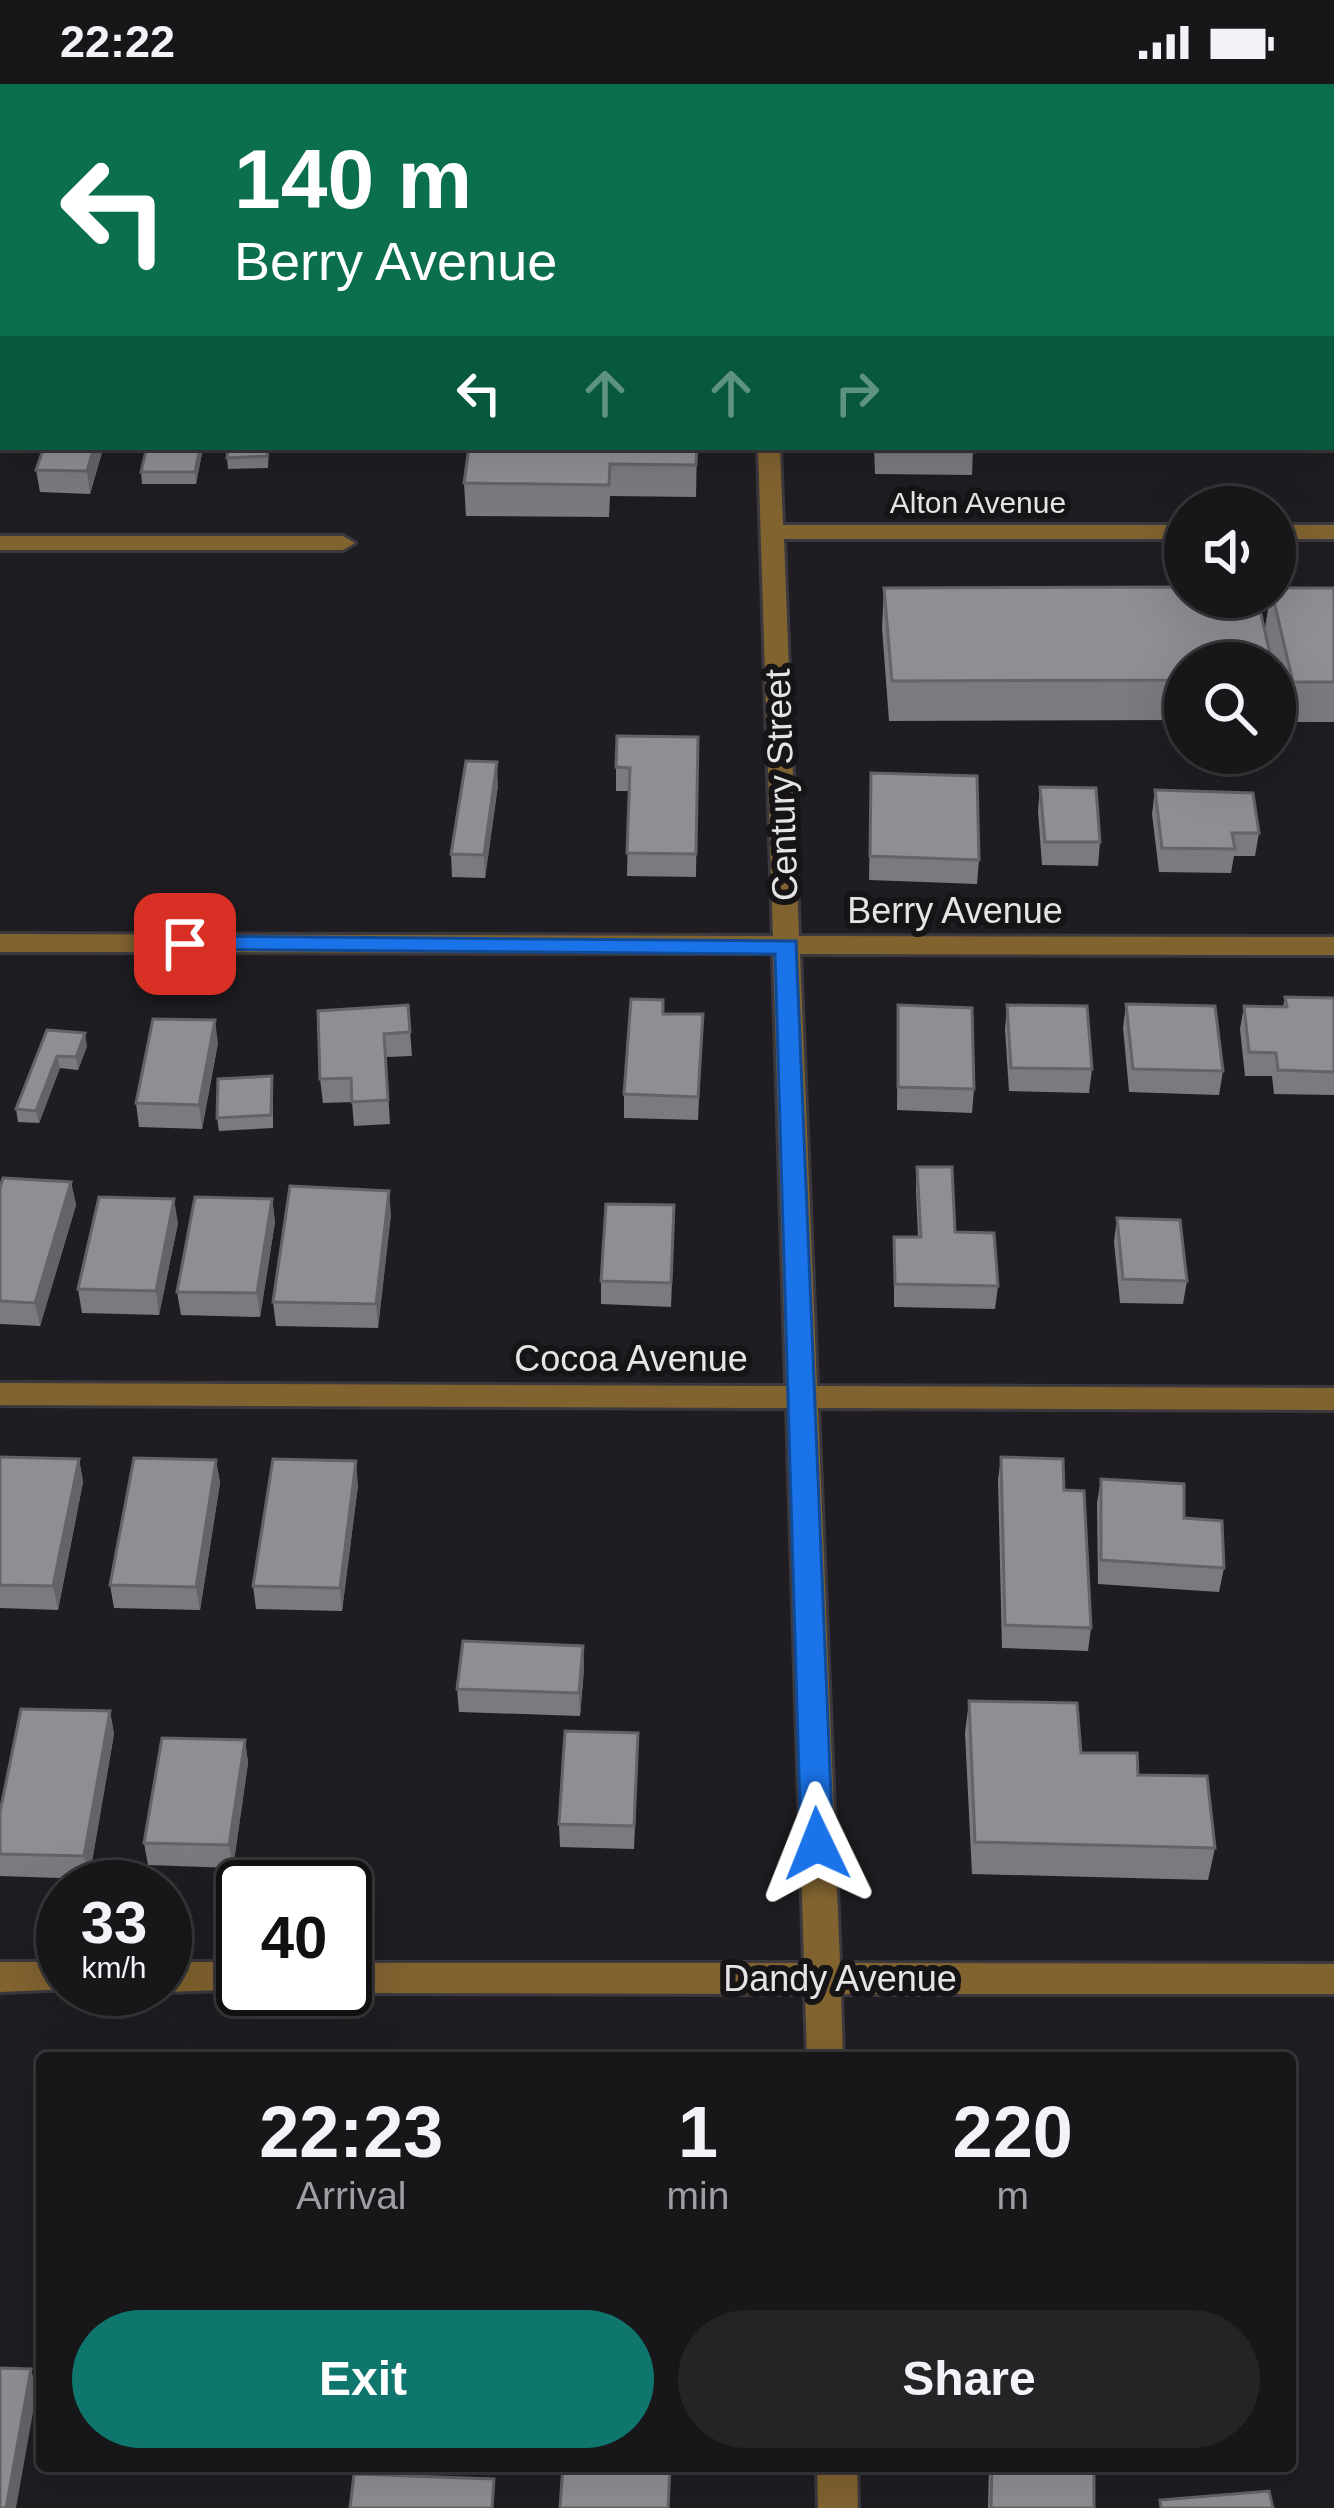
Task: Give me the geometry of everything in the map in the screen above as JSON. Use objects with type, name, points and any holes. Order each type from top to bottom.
[{"type":"street","name":"Century Street","points":[[769,450],[825,2052]]},
{"type":"street","name":"Alton Avenue","points":[[771,532],[1164,532]]},
{"type":"street","points":[[1296,532],[1334,532]]},
{"type":"street","points":[[0,543],[343,544]]},
{"type":"street","name":"Berry Avenue","points":[[0,943],[1334,946]]},
{"type":"street","name":"Cocoa Avenue","points":[[0,1394],[1334,1399]]},
{"type":"street","points":[[0,1977],[36,1977]]},
{"type":"street","name":"Dandy Avenue","points":[[372,1978],[1334,1979]]},
{"type":"street","points":[[837,2472],[838,2508]]},
{"type":"building","points":[[43,450],[93,450],[87,471],[36,470]]},
{"type":"building","points":[[146,450],[199,450],[195,472],[141,472]]},
{"type":"building","points":[[228,450],[268,450],[267,456],[227,458]]},
{"type":"building","points":[[469,450],[697,450],[696,465],[610,464],[609,485],[464,483]]},
{"type":"building","points":[[877,450],[974,452],[877,452]]},
{"type":"building","points":[[1164,587],[1164,618],[1262,618],[1267,642],[1164,642],[1164,680],[892,681],[884,588]]},
{"type":"building","points":[[1296,588],[1334,588],[1334,682],[1296,682],[1296,642],[1284,642],[1278,618],[1296,618]]},
{"type":"building","points":[[617,736],[698,737],[696,854],[627,853],[630,768],[616,767]]},
{"type":"building","points":[[466,761],[497,762],[484,855],[451,854]]},
{"type":"building","points":[[871,773],[977,776],[979,860],[870,856]]},
{"type":"building","points":[[1040,787],[1096,788],[1100,842],[1045,842]]},
{"type":"building","points":[[1155,790],[1253,793],[1259,833],[1232,833],[1235,849],[1162,848]]},
{"type":"building","points":[[1285,997],[1334,998],[1334,1072],[1278,1070],[1276,1053],[1249,1052],[1244,1006],[1287,1007]]},
{"type":"building","points":[[631,999],[663,1000],[663,1014],[703,1014],[698,1097],[624,1094]]},
{"type":"building","points":[[1126,1004],[1215,1006],[1223,1071],[1133,1069]]},
{"type":"building","points":[[408,1005],[410,1032],[384,1034],[388,1100],[352,1102],[351,1078],[320,1079],[318,1011]]},
{"type":"building","points":[[898,1005],[972,1008],[974,1089],[898,1087]]},
{"type":"building","points":[[1007,1005],[1087,1006],[1092,1069],[1011,1068]]},
{"type":"building","points":[[153,1019],[215,1020],[199,1105],[136,1103]]},
{"type":"building","points":[[47,1030],[85,1033],[76,1057],[57,1056],[36,1111],[16,1109]]},
{"type":"building","points":[[272,1076],[271,1115],[217,1118],[218,1079]]},
{"type":"building","points":[[917,1167],[952,1167],[955,1232],[994,1233],[998,1286],[895,1284],[894,1237],[921,1237]]},
{"type":"building","points":[[3,1178],[71,1182],[35,1303],[0,1301]]},
{"type":"building","points":[[290,1186],[389,1191],[376,1304],[273,1302]]},
{"type":"building","points":[[99,1197],[174,1199],[156,1291],[78,1289]]},
{"type":"building","points":[[195,1197],[272,1199],[257,1293],[177,1292]]},
{"type":"building","points":[[606,1204],[674,1205],[671,1283],[601,1281]]},
{"type":"building","points":[[1117,1218],[1180,1220],[1187,1281],[1123,1279]]},
{"type":"building","points":[[0,1457],[79,1459],[53,1586],[0,1585]]},
{"type":"building","points":[[1001,1457],[1063,1459],[1064,1490],[1084,1491],[1091,1628],[1005,1625]]},
{"type":"building","points":[[134,1458],[216,1460],[196,1587],[110,1585]]},
{"type":"building","points":[[273,1459],[356,1461],[340,1588],[253,1586]]},
{"type":"building","points":[[1101,1479],[1184,1484],[1184,1518],[1222,1521],[1224,1568],[1101,1560]]},
{"type":"building","points":[[463,1641],[583,1646],[579,1693],[457,1689]]},
{"type":"building","points":[[969,1701],[1077,1703],[1081,1753],[1137,1753],[1138,1775],[1207,1776],[1215,1848],[975,1842]]},
{"type":"building","points":[[21,1709],[110,1711],[84,1856],[0,1854],[0,1812]]},
{"type":"building","points":[[565,1731],[638,1733],[634,1826],[559,1824]]},
{"type":"building","points":[[162,1738],[245,1740],[229,1845],[144,1843]]},
{"type":"building","points":[[0,2368],[31,2369],[6,2508],[0,2508]]},
{"type":"building","points":[[563,2472],[670,2472],[668,2508],[560,2508]]},
{"type":"building","points":[[992,2472],[1094,2472],[1094,2508],[991,2508]]},
{"type":"building","points":[[354,2474],[494,2479],[492,2508],[350,2508]]},
{"type":"building","points":[[1269,2491],[1273,2508],[1161,2508],[1160,2500]]},
{"type":"route","points":[[185,944],[788,946],[817,1844]]}]
